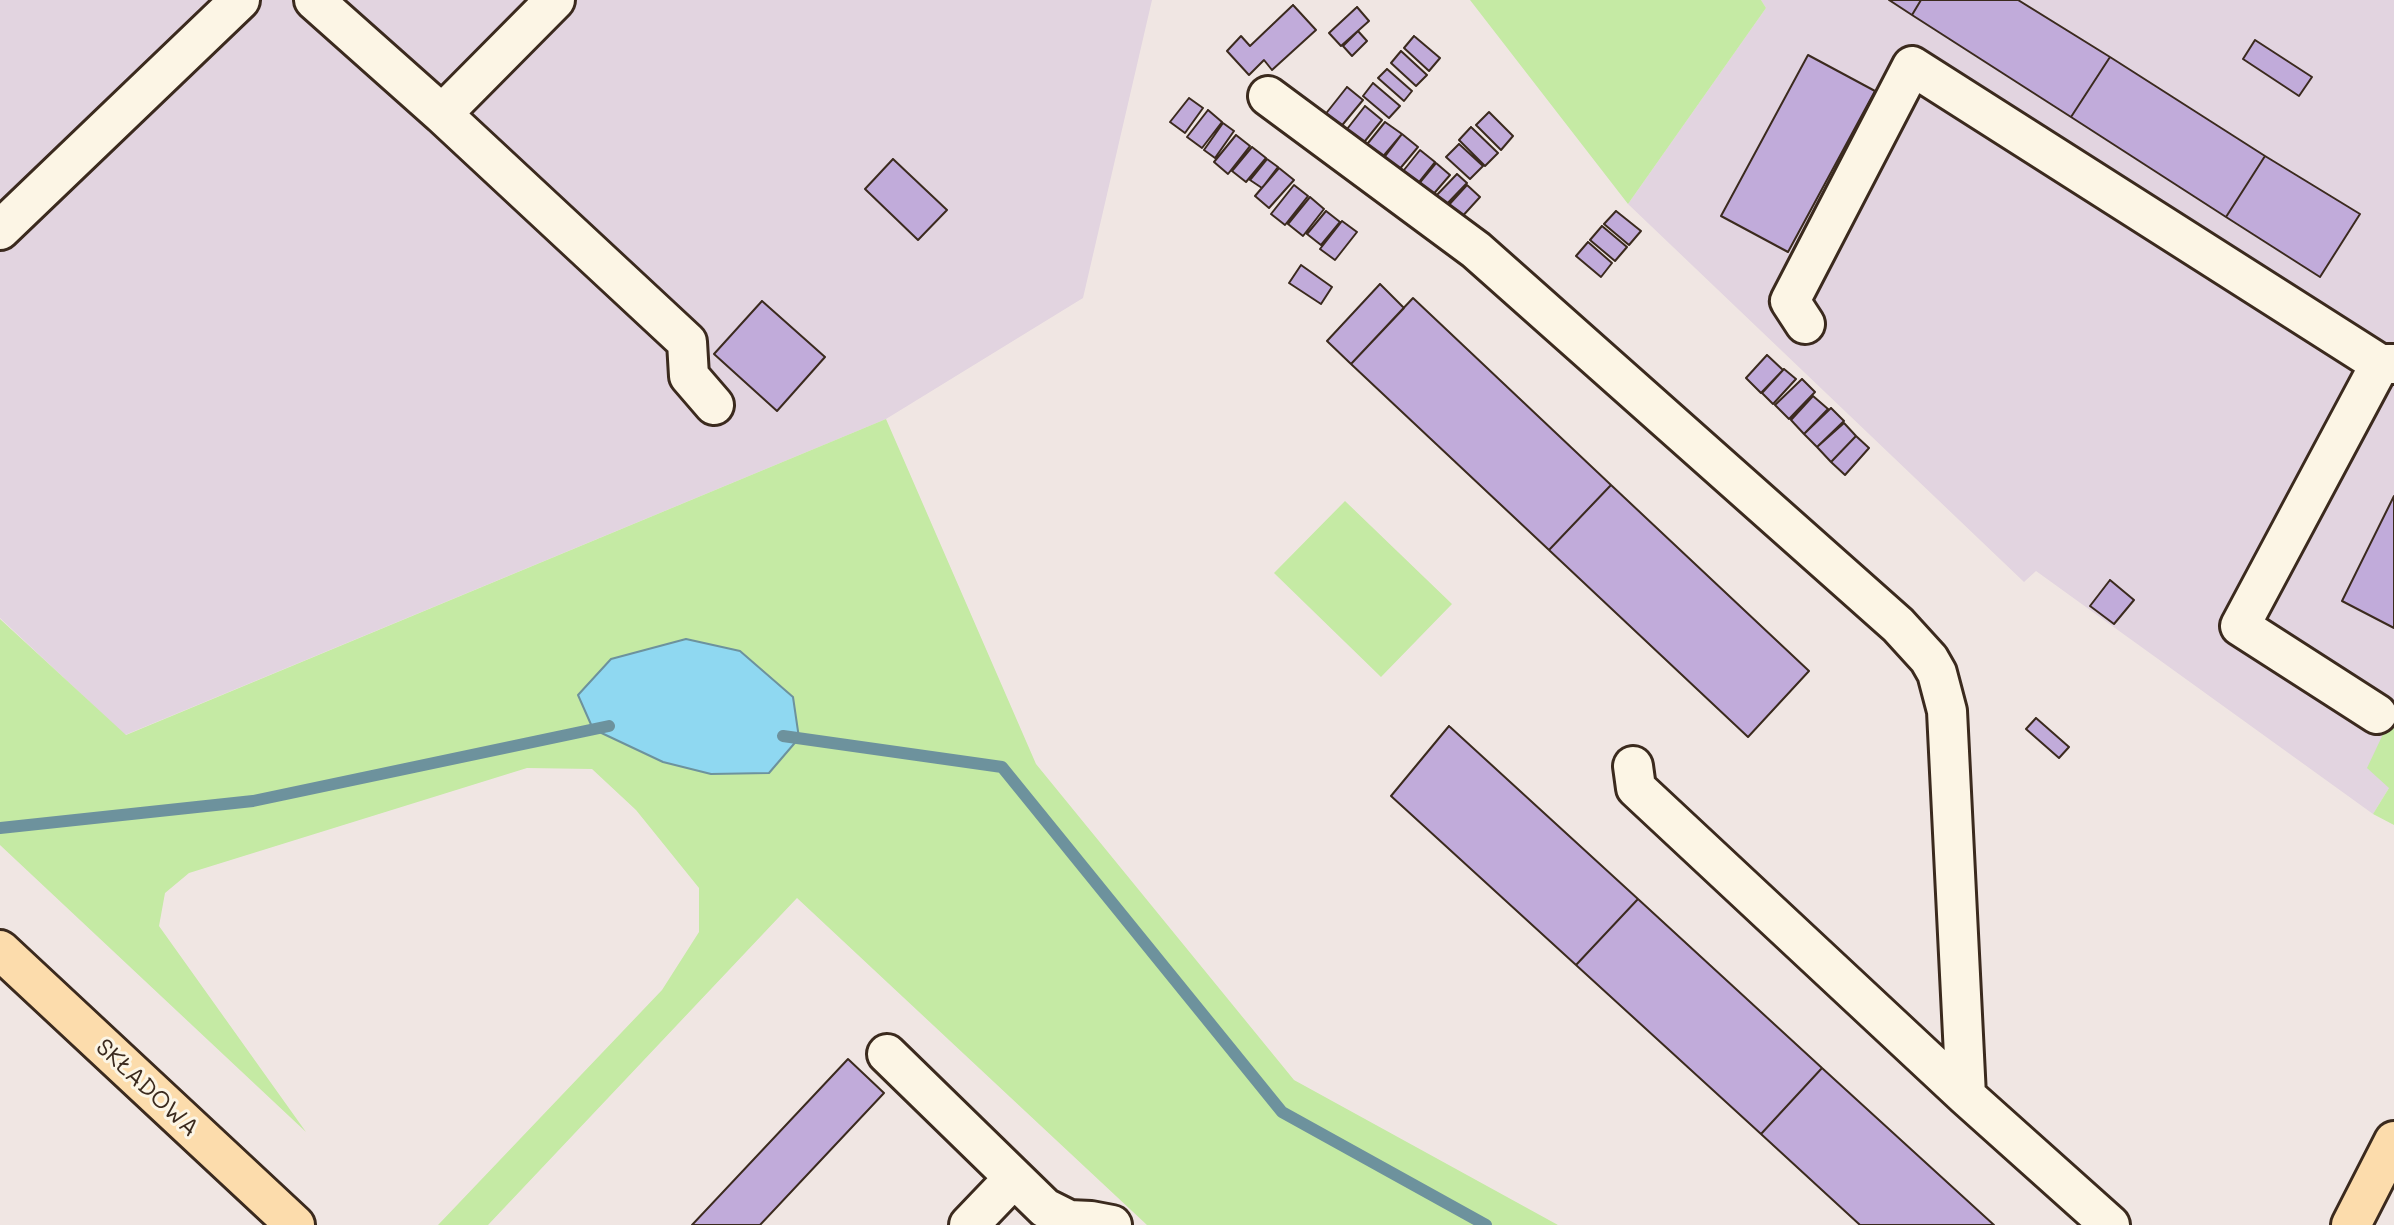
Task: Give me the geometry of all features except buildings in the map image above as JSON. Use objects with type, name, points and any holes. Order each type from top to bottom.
[{"type":"main road","name":"SKŁADOWA","points":[[0,950],[295,1225]]},
{"type":"main road","points":[[2351,1225],[2394,1141]]},
{"type":"street","points":[[0,230],[240,0]]},
{"type":"street","points":[[314,0],[442,114],[687,342],[689,376],[714,405]]},
{"type":"street","points":[[442,114],[555,0]]},
{"type":"street","points":[[1805,324],[1790,301],[1912,66],[2387,364],[2240,626],[2377,714]]},
{"type":"street","points":[[1268,96],[1476,250],[1898,625],[1929,659],[1937,673],[1947,711],[1966,1096]]},
{"type":"street","points":[[1633,766],[1636,788],[1966,1096],[2110,1225]]},
{"type":"street","points":[[887,1054],[1045,1208],[1069,1220],[1112,1225]]},
{"type":"street","points":[[968,1225],[1013,1179]]},
{"type":"shaded area","points":[[0,0],[1152,0],[1083,298],[886,419],[125,735],[0,618]]},
{"type":"shaded area","points":[[1761,0],[2394,0],[2394,711],[2389,788],[2373,814],[2036,571],[2024,582],[1628,204],[1766,8]]},
{"type":"green space","points":[[1470,0],[1761,0],[1766,8],[1628,204]]},
{"type":"green space","points":[[886,419],[1036,764],[1294,1080],[1558,1225],[1147,1225],[797,898],[488,1225],[438,1225],[662,990],[699,932],[699,888],[636,810],[592,769],[527,768],[189,873],[165,893],[159,926],[306,1132],[0,845],[0,619],[126,735]]},
{"type":"green space","points":[[1345,501],[1452,604],[1381,677],[1274,573]]},
{"type":"green space","points":[[2394,711],[2394,825],[2373,814],[2389,788],[2367,768]]},
{"type":"water","points":[[686,639],[740,651],[793,697],[799,738],[769,773],[711,774],[663,762],[593,729],[578,695],[611,659]]},
{"type":"waterway","points":[[0,828],[253,801],[609,726]]},
{"type":"waterway","points":[[783,736],[1002,767],[1282,1112],[1486,1225]]}]
